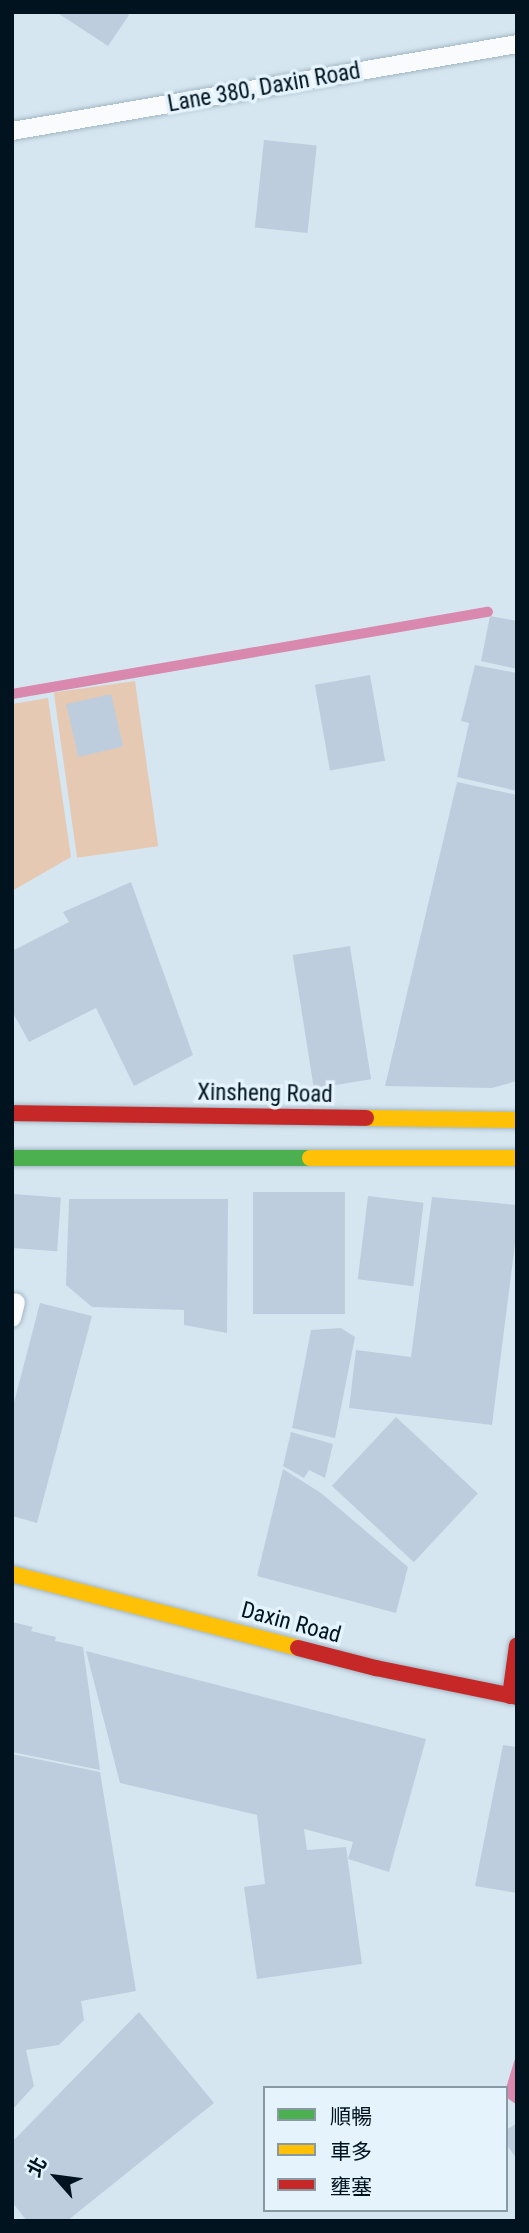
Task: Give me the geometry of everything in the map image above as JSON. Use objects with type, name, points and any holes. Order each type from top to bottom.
[{"type":"main road","name":"Xinsheng Road","points":[[12,1113],[517,1120]]},
{"type":"main road","points":[[12,1158],[517,1158]]},
{"type":"main road","name":"Daxin Road","points":[[12,1574],[376,1668],[514,1697],[517,1645]]},
{"type":"lane","name":"Lane 380, Daxin Road","points":[[12,131],[517,44]]},
{"type":"shaded area","points":[[135,681],[158,846],[77,858],[54,692]]},
{"type":"shaded area","points":[[48,698],[71,857],[12,891],[12,704]]},
{"type":"shaded area","points":[[517,2052],[517,2105],[508,2098],[507,2086]]},
{"type":"building","points":[[56,12],[124,12],[129,15],[108,46]]},
{"type":"building","points":[[264,140],[317,146],[308,233],[255,228]]},
{"type":"building","points":[[490,616],[517,621],[517,669],[481,661]]},
{"type":"building","points":[[475,665],[517,673],[517,791],[457,777],[469,723],[461,721]]},
{"type":"building","points":[[370,675],[385,761],[330,770],[315,685]]},
{"type":"building","points":[[111,694],[123,747],[78,757],[66,704]]},
{"type":"building","points":[[457,782],[517,795],[517,1081],[492,1088],[385,1086]]},
{"type":"building","points":[[131,882],[193,1055],[134,1086],[96,1008],[29,1042],[12,1011],[12,951],[69,922],[63,912]]},
{"type":"building","points":[[350,946],[371,1079],[314,1088],[293,955]]},
{"type":"building","points":[[253,1192],[345,1192],[345,1314],[253,1314]]},
{"type":"building","points":[[12,1194],[61,1197],[57,1251],[12,1248]]},
{"type":"building","points":[[368,1196],[424,1203],[413,1286],[358,1279]]},
{"type":"building","points":[[432,1197],[517,1205],[517,1228],[492,1425],[349,1408],[356,1350],[411,1357]]},
{"type":"building","points":[[69,1199],[228,1199],[227,1333],[184,1325],[184,1310],[92,1307],[66,1285]]},
{"type":"building","points":[[40,1303],[92,1316],[37,1523],[12,1516],[12,1410]]},
{"type":"building","points":[[341,1328],[355,1337],[335,1438],[292,1428],[311,1330]]},
{"type":"building","points":[[396,1417],[478,1493],[414,1562],[332,1486]]},
{"type":"building","points":[[291,1432],[333,1444],[325,1478],[309,1470],[304,1478],[283,1466]]},
{"type":"building","points":[[283,1469],[321,1493],[408,1567],[396,1613],[257,1576]]},
{"type":"building","points":[[12,1622],[33,1627],[31,1631],[56,1637],[55,1641],[83,1647],[100,1770],[12,1752]]},
{"type":"building","points":[[86,1651],[426,1739],[389,1872],[348,1859],[353,1842],[304,1829],[307,1850],[346,1847],[362,1964],[257,1979],[244,1887],[265,1884],[257,1815],[120,1783]]},
{"type":"building","points":[[503,1745],[517,1747],[517,1893],[475,1886]]},
{"type":"building","points":[[12,1754],[100,1772],[136,1991],[81,2001],[84,2020],[59,2045],[26,2050],[34,2086],[12,2110]]},
{"type":"building","points":[[139,2012],[214,2103],[67,2221],[27,2221],[12,2202],[12,2142]]},
{"type":"building","points":[[517,2123],[517,2159],[508,2147],[508,2129]]},
{"type":"waterway","points":[[12,694],[488,612]]},
{"type":"traffic: fast","points":[[12,1158],[310,1158]]},
{"type":"traffic: slow","points":[[366,1118],[517,1120]]},
{"type":"traffic: slow","points":[[310,1158],[517,1158]]},
{"type":"traffic: slow","points":[[12,1574],[298,1648]]},
{"type":"traffic: jam","points":[[12,1113],[366,1118]]},
{"type":"traffic: jam","points":[[510,1696],[517,1645]]},
{"type":"traffic: jam","points":[[298,1648],[376,1668],[517,1697]]}]
